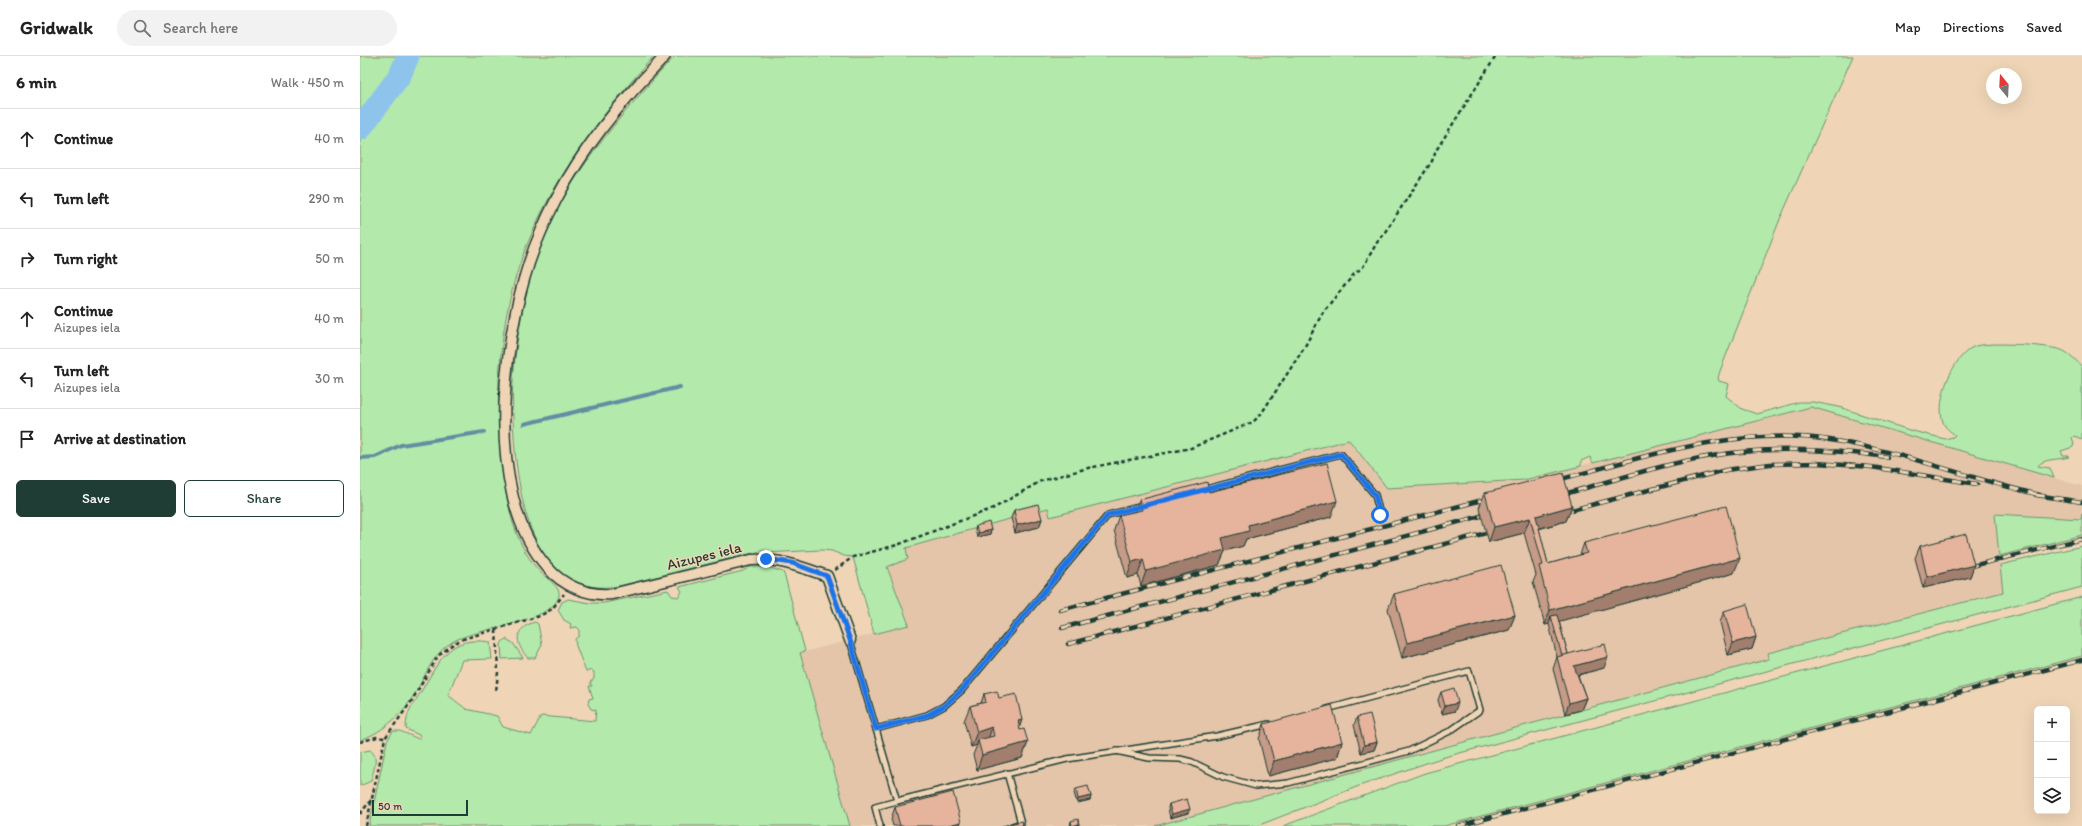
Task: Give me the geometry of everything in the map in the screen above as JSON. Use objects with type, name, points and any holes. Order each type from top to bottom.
[{"type":"street","name":"Aizupes iela","points":[[665,56],[617,109],[561,191],[542,228],[528,263],[513,320],[509,350],[504,422],[506,450],[513,498],[521,526],[538,557],[550,570],[568,584],[588,593],[612,594],[750,560],[760,559],[792,563],[827,576]]},
{"type":"street","points":[[827,576],[850,640]]},
{"type":"lane","points":[[1198,491],[1341,454],[1375,495],[1380,515]]},
{"type":"lane","points":[[876,729],[928,715],[944,706],[962,690],[1108,515],[1146,505]]},
{"type":"lane","points":[[850,640],[896,801]]},
{"type":"lane","points":[[1116,752],[1149,758],[1180,759],[1192,762],[1242,784],[1270,786],[1288,784],[1409,751],[1450,731],[1480,710],[1469,671],[1322,710]]},
{"type":"lane","points":[[880,826],[875,807],[896,801],[1067,759],[1217,736],[1275,723]]},
{"type":"lane","points":[[1007,773],[1021,823],[1012,826]]},
{"type":"path","points":[[827,576],[854,557],[897,545],[994,508],[1041,481],[1088,468],[1191,448],[1253,422],[1261,414],[1304,348],[1323,312],[1354,273],[1363,267],[1379,239],[1432,161],[1437,149],[1496,56]]},
{"type":"path","points":[[366,826],[385,738],[411,702],[433,663],[444,650],[463,639],[530,620],[547,613],[556,605],[568,584]]},
{"type":"path","points":[[496,630],[498,672],[496,692]]},
{"type":"path","points":[[360,742],[377,737],[385,738]]},
{"type":"path","points":[[360,814],[372,798]]},
{"type":"shaded area","points":[[1811,407],[2082,486],[2082,519],[1995,514],[2003,592],[1768,653],[1769,659],[1155,826],[850,826],[800,653],[909,625],[887,566],[905,548],[1048,508],[1050,517],[1349,440],[1388,488],[1524,480]]},
{"type":"green space","points":[[360,56],[654,56],[602,118],[586,140],[557,185],[544,209],[519,265],[503,336],[499,373],[498,410],[504,482],[511,516],[516,532],[526,554],[541,573],[556,586],[559,596],[554,605],[543,613],[512,624],[463,637],[445,647],[435,658],[412,698],[400,713],[377,732],[360,740]]},
{"type":"green space","points":[[675,56],[1853,56],[1780,219],[1720,371],[1718,378],[1719,381],[1729,384],[1726,396],[1742,409],[1757,414],[1799,402],[1813,402],[1839,407],[1909,430],[1945,439],[1955,435],[1946,428],[1943,422],[1941,413],[1944,391],[1953,369],[1966,352],[1973,347],[1990,344],[2018,344],[2047,347],[2064,351],[2074,358],[2082,367],[2082,439],[2074,436],[2072,438],[2074,443],[2073,447],[2061,451],[2063,456],[2069,457],[2048,460],[2040,463],[2038,466],[2050,468],[2054,478],[1811,407],[1593,463],[1590,457],[1581,461],[1581,466],[1524,480],[1387,488],[1349,440],[1050,517],[1048,508],[906,548],[908,559],[887,567],[909,625],[874,634],[853,557],[844,556],[832,551],[821,550],[766,553],[765,550],[619,586],[592,586],[569,579],[552,565],[539,546],[529,524],[522,499],[515,451],[512,399],[516,350],[525,296],[535,261],[548,228],[560,204],[574,181],[605,137]]},
{"type":"green space","points":[[2082,513],[2082,535],[1999,556],[1995,514],[2081,519]]},
{"type":"green space","points":[[2082,546],[2082,587],[1441,758],[1359,786],[1257,826],[1155,826],[1769,659],[1768,653],[2003,592],[2000,565]]},
{"type":"green space","points":[[750,567],[767,567],[783,572],[785,577],[805,651],[800,653],[850,826],[369,826],[387,741],[393,731],[400,731],[421,740],[419,735],[406,729],[407,717],[434,669],[447,652],[455,646],[465,642],[490,642],[492,659],[462,660],[448,695],[466,709],[497,716],[503,727],[531,735],[541,716],[595,721],[596,710],[591,709],[588,704],[589,699],[593,698],[589,686],[592,686],[590,682],[594,679],[594,672],[591,670],[586,672],[576,646],[575,639],[579,636],[579,629],[577,627],[570,628],[571,624],[564,620],[558,610],[562,602],[568,599],[590,603],[604,603],[668,590],[672,596],[679,597],[682,591],[679,587],[743,571]]},
{"type":"green space","points":[[2082,597],[2082,656],[1444,826],[1283,826],[1425,773]]},
{"type":"green space","points":[[535,622],[538,624],[542,645],[535,658],[528,658],[520,647],[518,637],[523,628]]},
{"type":"green space","points":[[506,639],[513,643],[523,658],[502,659],[501,644]]},
{"type":"green space","points":[[370,750],[375,756],[371,781],[360,786],[360,752]]},
{"type":"building","points":[[1327,463],[1337,501],[1248,525],[1249,531],[1222,538],[1225,550],[1146,571],[1143,559],[1132,562],[1119,515],[1142,510],[1139,500],[1207,482],[1209,492]]},
{"type":"building","points":[[1563,473],[1572,506],[1536,516],[1548,564],[1587,553],[1584,543],[1726,506],[1740,558],[1550,610],[1539,566],[1543,565],[1530,518],[1494,527],[1485,493]]},
{"type":"building","points":[[1038,504],[1042,519],[1017,525],[1014,510]]},
{"type":"building","points":[[989,522],[991,530],[978,533],[976,526]]},
{"type":"building","points":[[1966,534],[1974,565],[1927,577],[1920,546]]},
{"type":"building","points":[[1501,565],[1515,615],[1407,643],[1394,594]]},
{"type":"building","points":[[1747,604],[1756,637],[1733,643],[1724,611]]},
{"type":"building","points":[[1557,615],[1568,654],[1562,656],[1551,616]]},
{"type":"building","points":[[1605,644],[1608,657],[1574,666],[1586,698],[1569,703],[1557,657]]},
{"type":"building","points":[[1454,688],[1458,703],[1445,706],[1441,692]]},
{"type":"building","points":[[997,691],[999,698],[1016,694],[1022,720],[1018,721],[1020,730],[1024,729],[1028,742],[982,755],[978,740],[994,736],[992,727],[977,732],[970,706],[986,702],[984,694]]},
{"type":"building","points":[[1332,705],[1342,742],[1274,761],[1264,724]]},
{"type":"building","points":[[1370,714],[1377,742],[1364,745],[1357,717]]},
{"type":"building","points":[[1088,786],[1091,796],[1078,799],[1076,789]]},
{"type":"building","points":[[953,792],[961,822],[944,826],[900,826],[895,807]]},
{"type":"building","points":[[1187,799],[1190,809],[1172,814],[1169,804]]},
{"type":"building","points":[[1078,819],[1079,824],[1072,826],[1071,821]]},
{"type":"building","points":[[1022,821],[1023,826],[1002,826]]},
{"type":"waterway","points":[[360,129],[400,75],[408,56]]},
{"type":"waterway","points":[[524,424],[680,387]]},
{"type":"waterway","points":[[360,458],[375,457],[401,445],[484,432]]},
{"type":"railway","points":[[1554,481],[1622,462],[1690,446],[1725,440],[1759,437],[1795,437],[1830,440],[1883,451],[2040,495]]},
{"type":"railway","points":[[1560,495],[1693,459],[1734,453],[1800,450],[1843,452],[1887,457]]},
{"type":"railway","points":[[1564,512],[1726,470],[1770,464],[1817,463],[1871,467],[1977,484]]},
{"type":"railway","points":[[2036,495],[2082,502]]},
{"type":"railway","points":[[1060,610],[1494,497]]},
{"type":"railway","points":[[1062,628],[1481,516]]},
{"type":"railway","points":[[1068,644],[1486,533]]},
{"type":"railway","points":[[1968,567],[2082,539]]},
{"type":"railway","points":[[1458,826],[2082,660]]},
{"type":"route","points":[[766,559],[792,563],[827,576],[850,640],[876,729],[928,715],[944,706],[962,690],[1108,515],[1341,454],[1375,495],[1380,515]]}]
